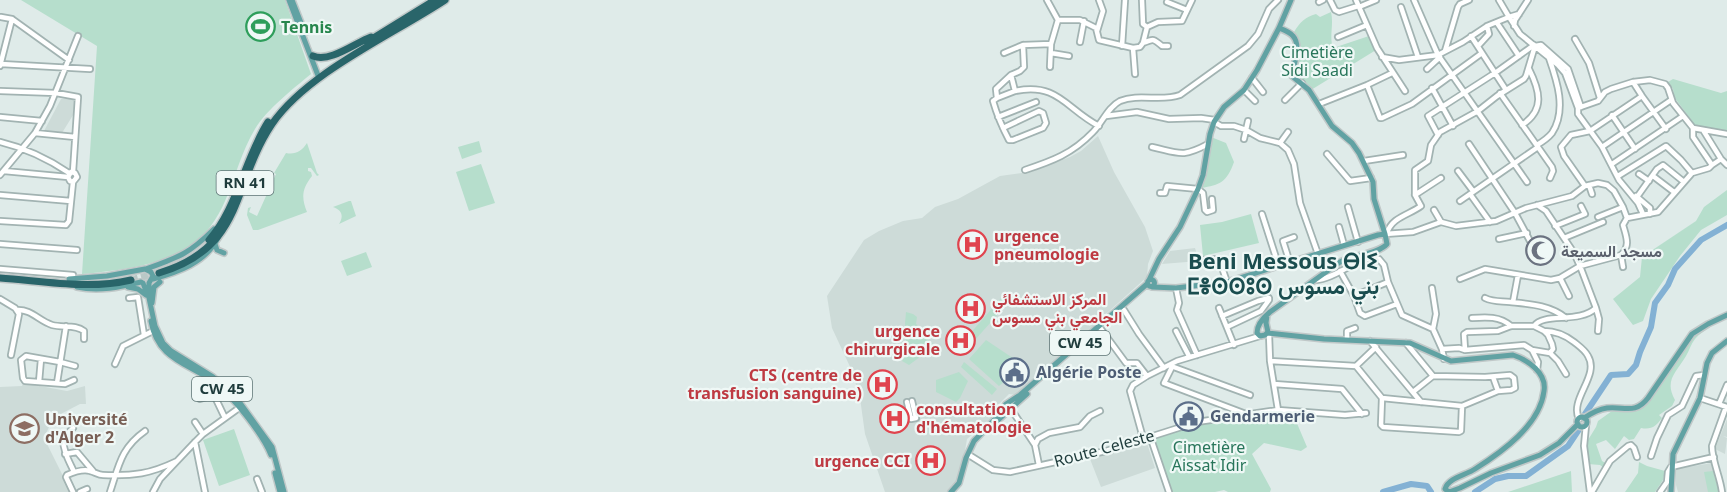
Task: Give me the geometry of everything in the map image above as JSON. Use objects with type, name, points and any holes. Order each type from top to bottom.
[{"type":"highway","name":"RN 41","points":[[435,0],[382,33],[320,75],[291,95],[268,123],[220,226],[202,246],[184,259],[159,271],[177,267],[194,258],[220,235],[232,214],[256,155],[270,128],[293,100],[320,75],[445,0]]},
{"type":"highway","points":[[313,56],[328,57],[382,33]]},
{"type":"highway","points":[[0,274],[97,280],[130,278]]},
{"type":"main road","points":[[291,0],[320,75]]},
{"type":"main road","points":[[291,0],[320,75]]},
{"type":"main road","points":[[1291,0],[1280,28],[1252,78],[1244,90],[1224,107],[1214,121],[1198,189],[1180,227],[1156,265],[1151,284],[1162,288],[1176,288],[1227,282],[1386,234]]},
{"type":"main road","points":[[1280,28],[1294,36],[1297,50],[1292,76],[1309,90],[1332,126],[1352,142],[1364,161],[1386,234],[1386,244],[1381,249],[1348,257],[1331,267],[1267,315],[1263,331],[1324,339],[1406,343],[1451,361],[1513,355],[1522,358],[1537,370],[1545,382],[1538,408],[1518,437],[1475,470],[1448,483],[1445,489],[1452,492],[1491,473],[1540,455],[1605,408],[1632,409],[1641,404],[1648,398],[1692,334],[1727,315]]},
{"type":"main road","points":[[70,279],[107,276],[144,269],[173,260],[189,252],[216,227],[226,214]]},
{"type":"main road","points":[[70,279],[85,289],[146,282],[193,264],[207,254],[220,235]]},
{"type":"main road","points":[[215,244],[219,251],[224,253]]},
{"type":"main road","points":[[144,269],[151,272],[146,282],[148,300]]},
{"type":"main road","points":[[144,269],[139,272],[138,277],[146,282],[159,335],[167,348],[229,389],[241,408]]},
{"type":"main road","points":[[152,311],[154,287],[160,282]]},
{"type":"main road","name":"CW 45","points":[[1010,407],[1124,310],[1151,284]]},
{"type":"main road","name":"CW 45","points":[[957,492],[964,481],[969,455],[980,438],[1020,395],[1151,284]]},
{"type":"main road","points":[[117,287],[138,289],[148,300]]},
{"type":"main road","name":"CW 45","points":[[148,300],[153,331],[159,344],[165,352],[219,386],[241,408],[271,450],[282,492]]},
{"type":"main road","points":[[1671,492],[1673,454],[1700,398],[1704,375],[1713,353],[1727,341]]},
{"type":"main road","points":[[950,492],[959,483],[971,444],[1010,407]]},
{"type":"street","points":[[1047,0],[1058,20],[1051,44],[1050,67]]},
{"type":"street","points":[[1097,31],[1103,11],[1099,0]]},
{"type":"street","points":[[1122,46],[1125,0]]},
{"type":"street","points":[[1142,0],[1143,24],[1148,27]]},
{"type":"street","points":[[1143,44],[1148,27],[1158,22],[1182,21],[1192,0]]},
{"type":"street","points":[[1025,170],[1069,153],[1099,126],[1114,105],[1126,99],[1172,98],[1180,95],[1248,46],[1258,34],[1269,9],[1278,0]]},
{"type":"street","points":[[1330,0],[1335,10],[1339,12],[1376,0]]},
{"type":"street","points":[[1414,0],[1439,56],[1527,182]]},
{"type":"street","points":[[1499,0],[1520,34],[1565,73],[1579,107]]},
{"type":"street","points":[[1514,26],[1515,20],[1528,0]]},
{"type":"street","points":[[1445,51],[1456,10],[1463,1]]},
{"type":"street","points":[[1167,2],[1187,10]]},
{"type":"street","points":[[1358,4],[1382,57],[1405,92]]},
{"type":"street","points":[[1401,7],[1418,57]]},
{"type":"street","points":[[1406,20],[1420,14]]},
{"type":"street","points":[[1427,69],[1445,51],[1487,26],[1519,14]]},
{"type":"street","points":[[1,17],[12,19],[69,60]]},
{"type":"street","points":[[12,19],[0,65],[90,69]]},
{"type":"street","points":[[1058,20],[1084,21],[1096,28],[1099,40],[1122,46],[1140,47],[1152,39],[1162,46],[1168,46]]},
{"type":"street","points":[[1080,42],[1084,21]]},
{"type":"street","points":[[1497,23],[1519,56]]},
{"type":"street","points":[[1338,37],[1367,25]]},
{"type":"street","points":[[1478,46],[1489,34],[1487,26]]},
{"type":"street","points":[[2,173],[42,121],[56,93],[78,36]]},
{"type":"street","points":[[1471,36],[1506,90]]},
{"type":"street","points":[[1575,39],[1594,76],[1600,98]]},
{"type":"street","points":[[1004,53],[1023,45],[1051,44]]},
{"type":"street","points":[[998,98],[996,88],[1024,67],[1023,45]]},
{"type":"street","points":[[1438,135],[1428,116],[1519,56],[1541,45],[1568,69],[1579,107],[1578,114],[1602,147],[1643,214]]},
{"type":"street","points":[[1386,234],[1396,220],[1421,206],[1415,195],[1415,170],[1428,161],[1431,146],[1440,132],[1478,111],[1500,93],[1524,79],[1535,46]]},
{"type":"street","points":[[1133,48],[1136,74]]},
{"type":"street","points":[[1051,53],[1069,56]]},
{"type":"street","points":[[1367,86],[1381,118],[1407,107],[1482,53]]},
{"type":"street","points":[[1382,57],[1399,60],[1439,56]]},
{"type":"street","points":[[1460,201],[1515,163],[1551,134],[1560,111],[1557,85],[1549,58]]},
{"type":"street","points":[[1522,125],[1535,115],[1539,98],[1536,82],[1529,69]]},
{"type":"street","points":[[1319,104],[1367,86],[1392,73]]},
{"type":"street","points":[[1011,75],[1015,91]]},
{"type":"street","points":[[1252,78],[1263,92]]},
{"type":"street","points":[[1579,107],[1587,106],[1611,89],[1650,80],[1665,84],[1671,100],[1693,128],[1727,134]]},
{"type":"street","points":[[1634,82],[1666,129]]},
{"type":"street","points":[[1286,100],[1302,83]]},
{"type":"street","points":[[1432,88],[1453,126]]},
{"type":"street","points":[[1003,128],[1039,111],[1043,113],[1046,123],[1043,128],[1011,141],[1003,128],[998,117],[993,101],[1015,91],[1028,89],[1042,89],[1052,93],[1083,117],[1099,126]]},
{"type":"street","points":[[1244,90],[1256,101]]},
{"type":"street","points":[[0,91],[56,93],[78,97],[68,224],[0,221]]},
{"type":"street","points":[[1500,93],[1552,167],[1550,178]]},
{"type":"street","points":[[1592,194],[1564,156],[1561,147],[1571,135],[1590,131],[1642,96]]},
{"type":"street","points":[[1602,147],[1671,100]]},
{"type":"street","points":[[998,117],[1036,102]]},
{"type":"street","points":[[1106,116],[1137,112],[1169,119],[1201,118],[1214,121],[1221,126],[1234,126],[1260,138],[1280,143],[1291,156],[1300,202],[1318,254]]},
{"type":"street","points":[[1612,115],[1635,149]]},
{"type":"street","points":[[1612,164],[1683,116]]},
{"type":"street","points":[[0,117],[42,121]]},
{"type":"street","points":[[1244,139],[1248,121]]},
{"type":"street","points":[[1693,128],[1693,137],[1712,165]]},
{"type":"street","points":[[1703,130],[1727,165]]},
{"type":"street","points":[[1280,143],[1288,132]]},
{"type":"street","points":[[35,133],[75,137]]},
{"type":"street","points":[[0,142],[51,161],[72,176]]},
{"type":"street","points":[[1152,147],[1184,154],[1208,144]]},
{"type":"street","points":[[1469,144],[1515,213],[1530,241]]},
{"type":"street","points":[[1618,176],[1666,146],[1692,173]]},
{"type":"street","points":[[1327,154],[1350,181],[1371,178]]},
{"type":"street","points":[[1364,161],[1403,155]]},
{"type":"street","points":[[1645,159],[1657,169]]},
{"type":"street","points":[[1460,279],[1485,269],[1551,280],[1560,278],[1581,266],[1621,255],[1626,251],[1627,245],[1623,225],[1627,218],[1658,212],[1692,173],[1709,168],[1721,159]]},
{"type":"street","points":[[1650,214],[1650,208],[1636,196],[1657,169],[1665,166],[1684,182]]},
{"type":"street","points":[[1458,171],[1490,222]]},
{"type":"street","points":[[2,173],[85,177]]},
{"type":"street","points":[[1639,174],[1649,181]]},
{"type":"street","points":[[1653,176],[1674,192]]},
{"type":"street","points":[[1415,195],[1441,178]]},
{"type":"street","points":[[1386,234],[1413,232],[1441,222],[1456,226],[1490,222],[1537,205],[1572,196],[1587,186],[1598,183],[1607,185],[1614,191],[1627,218]]},
{"type":"street","points":[[1160,193],[1166,192],[1167,186],[1198,189],[1203,193],[1205,211],[1213,210],[1212,199]]},
{"type":"street","points":[[0,195],[70,201]]},
{"type":"street","points":[[1537,205],[1545,209],[1581,266],[1599,319],[1598,331]]},
{"type":"street","points":[[1555,226],[1585,214],[1581,206]]},
{"type":"street","points":[[1347,207],[1358,242]]},
{"type":"street","points":[[1598,217],[1623,207]]},
{"type":"street","points":[[1434,210],[1441,222]]},
{"type":"street","points":[[1262,214],[1279,267]]},
{"type":"street","points":[[1564,238],[1603,222]]},
{"type":"street","points":[[1339,227],[1344,246]]},
{"type":"street","points":[[1499,239],[1527,233]]},
{"type":"street","points":[[1290,263],[1283,241],[1294,237]]},
{"type":"street","points":[[0,244],[77,250]]},
{"type":"street","points":[[1621,255],[1623,267]]},
{"type":"street","points":[[1316,280],[1326,279],[1371,258],[1377,258],[1381,261],[1402,315],[1433,329],[1444,359]]},
{"type":"street","points":[[1201,260],[1219,259],[1227,282]]},
{"type":"street","points":[[1340,271],[1354,296],[1360,314],[1364,316],[1397,304]]},
{"type":"street","points":[[1513,302],[1518,275]]},
{"type":"street","points":[[1560,278],[1569,296]]},
{"type":"street","points":[[1354,296],[1388,282]]},
{"type":"street","points":[[1176,288],[1179,303],[1177,310],[1197,354]]},
{"type":"street","points":[[1432,288],[1436,314],[1433,329]]},
{"type":"street","points":[[129,298],[138,297],[144,335]]},
{"type":"street","points":[[1222,316],[1269,298],[1261,311],[1227,327]]},
{"type":"street","points":[[1485,298],[1556,310],[1566,318]]},
{"type":"street","points":[[0,299],[17,310],[26,311],[49,324],[82,329],[84,339]]},
{"type":"street","points":[[1219,308],[1234,345]]},
{"type":"street","points":[[1533,326],[1543,320],[1579,316],[1592,312],[1596,308]]},
{"type":"street","points":[[11,355],[17,310]]},
{"type":"street","points":[[1124,310],[1138,333],[1169,366],[1250,395]]},
{"type":"street","points":[[1472,318],[1490,317],[1505,321],[1511,326]]},
{"type":"street","points":[[57,383],[66,326]]},
{"type":"street","points":[[1465,350],[1464,334],[1467,332],[1498,331],[1511,326],[1533,326],[1544,331],[1560,333],[1583,350],[1590,360],[1590,369],[1576,410],[1582,423],[1591,492]]},
{"type":"street","points":[[1347,339],[1347,331],[1355,328]]},
{"type":"street","points":[[1101,329],[1126,363],[1137,363],[1147,376]]},
{"type":"street","points":[[115,364],[123,346],[153,331]]},
{"type":"street","points":[[1176,331],[1189,356]]},
{"type":"street","points":[[1143,438],[1130,391],[1132,386],[1147,376],[1189,356],[1234,345],[1263,331],[1278,410]]},
{"type":"street","points":[[1544,331],[1552,344],[1553,349],[1550,353]]},
{"type":"street","points":[[1370,341],[1421,402]]},
{"type":"street","points":[[1406,343],[1433,376]]},
{"type":"street","points":[[1442,349],[1465,350],[1524,345],[1533,350],[1550,353],[1566,374]]},
{"type":"street","points":[[1270,362],[1356,366],[1376,347]]},
{"type":"street","points":[[1533,350],[1538,362],[1537,370]]},
{"type":"street","points":[[74,380],[68,384],[24,380],[21,361],[25,356],[75,366]]},
{"type":"street","points":[[39,382],[41,359]]},
{"type":"street","points":[[1169,366],[1164,383],[1248,415]]},
{"type":"street","points":[[1356,366],[1382,398],[1381,425],[1383,427],[1459,432],[1461,431],[1462,406]]},
{"type":"street","points":[[1382,398],[1462,406],[1498,391],[1515,388],[1514,378],[1510,375],[1433,376],[1413,392]]},
{"type":"street","points":[[1651,456],[1668,415],[1682,406],[1696,376],[1704,375]]},
{"type":"street","points":[[1493,376],[1498,391]]},
{"type":"street","name":"Route Celeste","points":[[969,455],[993,470],[1010,472],[1085,456],[1197,422],[1278,410],[1346,415],[1364,413],[1342,388],[1274,384]]},
{"type":"street","points":[[1719,404],[1727,385]]},
{"type":"street","points":[[200,399],[214,395],[225,418]]},
{"type":"street","points":[[1700,398],[1726,407],[1712,446],[1722,492]]},
{"type":"street","points":[[1010,407],[1035,445],[1039,465]]},
{"type":"street","points":[[153,492],[160,479],[203,434],[241,408]]},
{"type":"street","points":[[1035,445],[1038,439],[1049,433],[1080,427],[1090,416],[1100,411]]},
{"type":"street","points":[[195,422],[203,434]]},
{"type":"street","points":[[73,428],[63,438],[65,454],[74,472]]},
{"type":"street","points":[[110,492],[124,452],[133,440],[145,431]]},
{"type":"street","points":[[1150,436],[1169,492]]},
{"type":"street","points":[[195,442],[205,492]]},
{"type":"street","points":[[1591,492],[1610,461],[1628,446],[1631,445],[1634,448],[1637,457]]},
{"type":"street","points":[[65,454],[78,452],[93,471],[100,475],[128,476],[148,473],[177,461]]},
{"type":"street","points":[[1660,492],[1673,466],[1714,457]]},
{"type":"street","points":[[73,492],[67,475],[74,472],[93,471]]},
{"type":"street","points":[[257,479],[262,492]]},
{"type":"street","points":[[1672,484],[1676,492]]},
{"type":"street","points":[[80,492],[87,489]]},
{"type":"shaded area","points":[[76,98],[78,107],[62,133],[44,131],[61,99]]},
{"type":"shaded area","name":"المركز الاستشفائي الجامعي بني مسوس","points":[[1098,136],[1114,172],[1145,227],[1153,251],[1148,264],[1147,277],[1016,395],[1009,394],[998,405],[999,411],[967,439],[961,474],[949,492],[885,492],[865,434],[860,398],[852,371],[832,328],[827,296],[864,240],[879,231],[903,221],[922,218],[935,207],[958,199],[1000,176],[1030,172],[1070,157],[1081,151]]},
{"type":"shaded area","points":[[1195,248],[1199,261],[1162,264],[1170,251]]},
{"type":"shaded area","name":"Université d'Alger 2","points":[[23,383],[67,391],[85,386],[86,404],[80,404],[53,418],[44,438],[71,492],[0,492],[0,387],[22,386]]},
{"type":"shaded area","points":[[1727,419],[1727,437],[1723,436],[1727,438],[1725,454],[1715,449]]},
{"type":"shaded area","points":[[1146,440],[1155,468],[1101,487],[1090,459]]},
{"type":"shaded area","points":[[1712,463],[1720,492],[1678,492],[1676,469]]},
{"type":"green space","points":[[21,0],[285,0],[311,74],[266,114],[255,129],[219,214],[194,244],[176,254],[150,263],[82,274],[97,46]]},
{"type":"green space","name":"Cimetière Sidi Saadi","points":[[1331,12],[1333,48],[1369,36],[1376,50],[1311,90],[1294,74],[1297,40],[1294,32],[1309,17],[1316,14],[1320,17]]},
{"type":"green space","points":[[1673,79],[1721,93],[1727,91],[1727,131],[1695,125],[1674,97],[1673,89],[1668,82]]},
{"type":"green space","points":[[1211,137],[1226,143],[1234,162],[1229,174],[1222,181],[1201,188]]},
{"type":"green space","points":[[479,141],[482,152],[462,159],[458,147]]},
{"type":"green space","points":[[307,143],[319,175],[317,176],[311,168],[308,168],[312,176],[304,193],[307,212],[253,230],[247,215],[248,208],[251,207],[249,212],[257,216],[276,174],[274,173],[286,153],[298,152]]},
{"type":"green space","points":[[481,164],[495,203],[469,211],[456,172]]},
{"type":"green space","points":[[1727,190],[1727,215],[1701,230],[1651,299],[1643,321],[1633,325],[1613,299],[1640,277],[1642,257],[1696,221],[1704,207]]},
{"type":"green space","points":[[351,201],[356,216],[339,224],[341,214],[333,207]]},
{"type":"green space","points":[[1251,214],[1259,243],[1203,256],[1200,225]]},
{"type":"green space","points":[[366,252],[372,267],[347,276],[341,261]]},
{"type":"green space","points":[[1002,297],[1008,303],[974,341],[968,336]]},
{"type":"green space","points":[[906,312],[917,317],[916,324],[927,331],[924,335],[934,345],[926,355],[924,354],[909,365],[902,361],[911,348],[906,344]]},
{"type":"green space","points":[[1710,326],[1692,343],[1673,377],[1671,387],[1675,400],[1672,406],[1659,415],[1662,418],[1658,423],[1651,428],[1641,428],[1634,439],[1629,440],[1624,436],[1615,449],[1606,440],[1596,444],[1602,461],[1607,464],[1604,468],[1600,465],[1588,464],[1588,440],[1598,421],[1612,411],[1635,410],[1644,406],[1690,339],[1699,331]]},
{"type":"green space","points":[[986,340],[1023,365],[999,386],[969,359]]},
{"type":"green space","points":[[964,362],[997,389],[992,395],[961,367]]},
{"type":"green space","points":[[959,372],[968,381],[956,402],[936,392],[936,380]]},
{"type":"green space","name":"Cimetière Aissat Idir","points":[[1293,414],[1307,447],[1301,451],[1264,443],[1252,454],[1271,489],[1270,492],[1228,492],[1224,490],[1171,492],[1152,436],[1196,423],[1267,415],[1273,422],[1283,415]]},
{"type":"green space","points":[[234,429],[250,475],[219,486],[203,440]]},
{"type":"green space","points":[[1639,462],[1665,471],[1663,480],[1655,492],[1625,492],[1638,473]]},
{"type":"green space","points":[[1571,471],[1572,492],[1508,492]]},
{"type":"green space","points":[[1713,471],[1719,492],[1708,492],[1704,472]]},
{"type":"waterway","points":[[1585,414],[1611,375],[1628,374],[1636,365],[1651,327],[1655,303],[1668,285],[1675,269],[1701,240],[1727,225]]},
{"type":"waterway","points":[[1475,492],[1495,479],[1526,476],[1568,446],[1578,431]]},
{"type":"waterway","points":[[1383,492],[1411,484],[1427,486],[1431,492]]},
{"type":"tunnel","points":[[131,280],[158,273]]},
{"type":"place","name":"Tennis","points":[[260,27]]},
{"type":"place","name":"urgence pneumologie","points":[[973,245]]},
{"type":"place","name":"مسجد السميعة","points":[[1540,251]]},
{"type":"place","name":"المركز الاستشفائي الجامعي بني مسوس","points":[[971,308]]},
{"type":"place","name":"urgence chirurgicale","points":[[961,340]]},
{"type":"place","name":"Algérie Poste","points":[[1015,372]]},
{"type":"place","name":"CTS (centre de transfusion sanguine)","points":[[883,384]]},
{"type":"place","name":"Gendarmerie","points":[[1189,416]]},
{"type":"place","name":"consultation d'hématologie","points":[[895,418]]},
{"type":"place","name":"Université d'Alger 2","points":[[24,428]]},
{"type":"place","name":"urgence CCI","points":[[931,461]]},
{"type":"district","name":"Beni Messous ⴱⵏⵉ ⵎⴻⵙⵙⵓⵙ بني مسوس","points":[[1283,274]]}]
